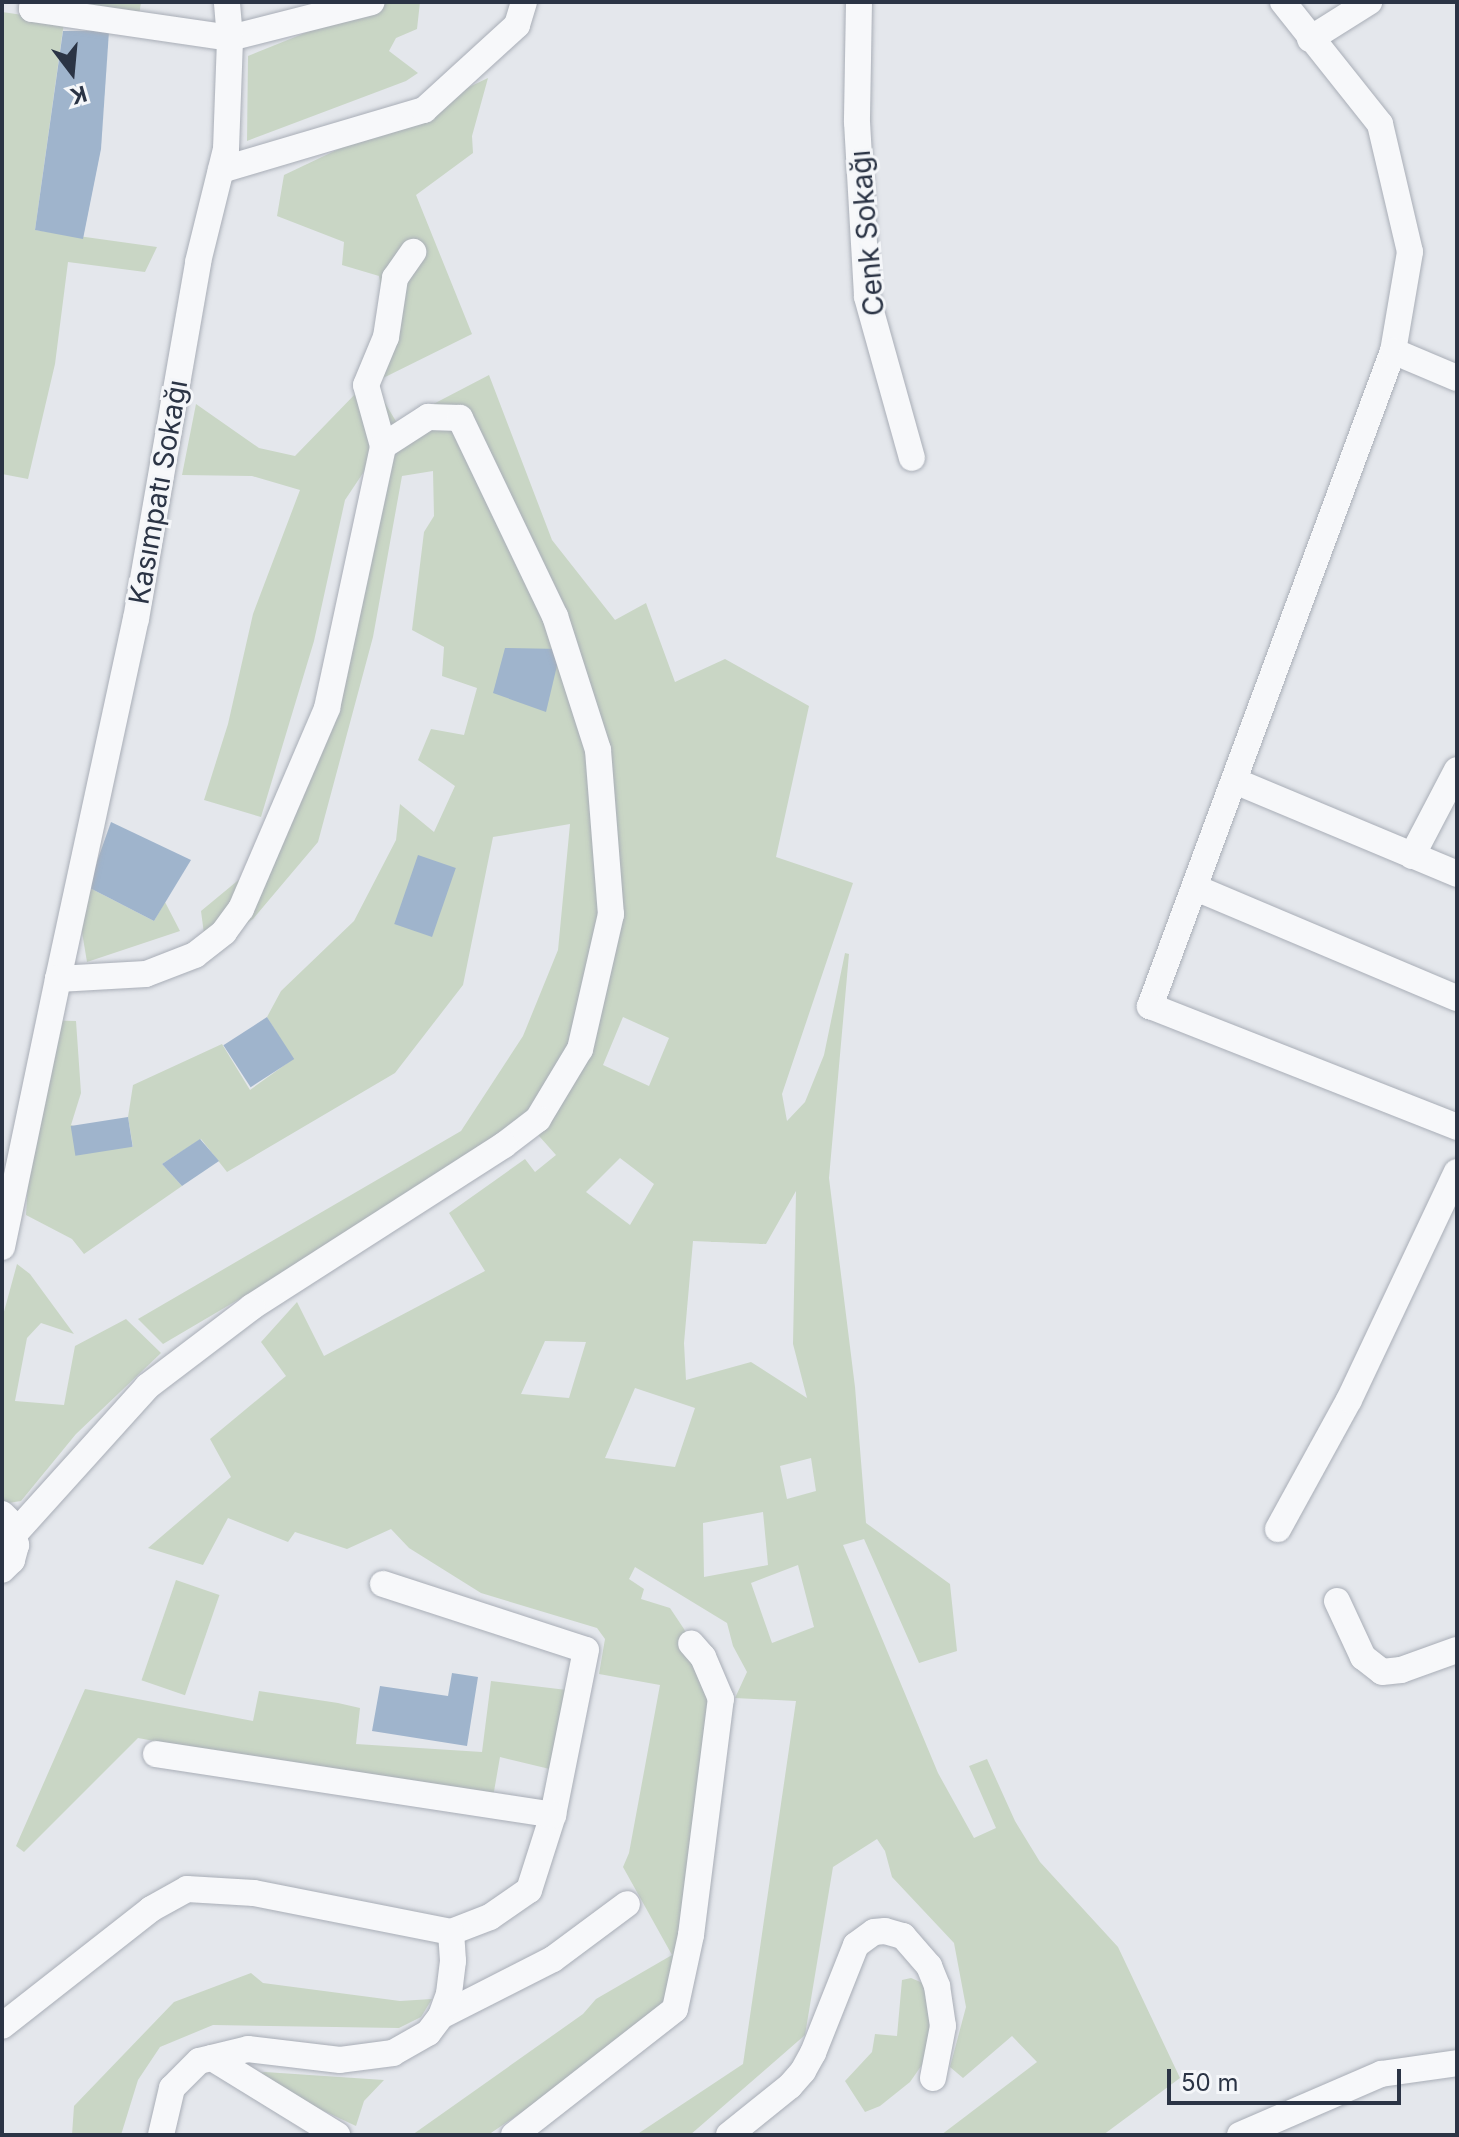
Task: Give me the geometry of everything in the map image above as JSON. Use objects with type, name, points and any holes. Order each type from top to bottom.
[{"type":"street","points":[[33,2],[32,9],[230,38],[372,2]]},
{"type":"street","name":"Kasımpatı Sokağı","points":[[2,1247],[136,619],[198,262],[226,149],[230,38],[227,2]]},
{"type":"street","name":"Cenk Sokağı","points":[[859,2],[857,122],[867,297],[912,458]]},
{"type":"street","points":[[1283,2],[1380,124],[1410,252],[1393,351],[1150,1006],[1457,1127]]},
{"type":"street","points":[[1310,39],[1369,2]]},
{"type":"street","points":[[221,170],[424,110],[521,14]]},
{"type":"street","points":[[58,979],[146,974],[195,955],[224,932],[241,909],[327,708],[383,446],[366,385],[386,337],[395,278],[413,252]]},
{"type":"street","points":[[1393,351],[1457,378]]},
{"type":"street","points":[[2,1570],[12,1560],[8,1524],[148,1386],[252,1307],[504,1145],[538,1119],[580,1049],[611,914],[598,750],[555,616],[460,418],[428,417],[383,446]]},
{"type":"street","points":[[1412,856],[1457,770]]},
{"type":"street","points":[[1235,781],[1457,874]]},
{"type":"street","points":[[1196,888],[1457,998]]},
{"type":"street","points":[[1278,1529],[1349,1400],[1457,1172]]},
{"type":"street","points":[[2,2026],[151,1909],[187,1889],[254,1893],[451,1932],[490,1917],[529,1890],[553,1815],[586,1650],[383,1584]]},
{"type":"street","points":[[1337,1601],[1363,1657],[1382,1672],[1401,1670],[1457,1650]]},
{"type":"street","points":[[514,2135],[675,2009],[691,1935],[721,1699],[703,1657],[691,1643]]},
{"type":"street","points":[[156,1754],[553,1815]]},
{"type":"street","points":[[441,2016],[553,1959],[627,1904]]},
{"type":"street","points":[[729,2135],[790,2086],[803,2071],[856,1945],[874,1932],[885,1931],[903,1936],[929,1966],[942,2003],[943,2026],[933,2078]]},
{"type":"street","points":[[161,2135],[172,2088],[199,2061],[248,2049],[340,2060],[393,2053],[428,2033],[441,2016],[449,1994],[451,1932]]},
{"type":"street","points":[[212,2058],[337,2135]]},
{"type":"street","points":[[1240,2135],[1381,2074],[1457,2063]]},
{"type":"green space","points":[[38,2],[141,2],[138,23],[64,22],[35,230],[157,247],[145,272],[68,262],[55,364],[28,479],[2,474],[2,12],[37,17]]},
{"type":"green space","points":[[382,2],[420,2],[417,29],[396,38],[389,51],[418,73],[406,81],[247,141],[248,56]]},
{"type":"green space","points":[[488,78],[472,136],[473,153],[416,195],[472,334],[373,383],[397,423],[489,375],[552,540],[615,620],[646,603],[675,682],[725,659],[809,706],[776,857],[853,883],[782,1094],[787,1121],[805,1102],[824,1055],[845,953],[849,954],[829,1178],[855,1387],[866,1523],[950,1584],[957,1651],[919,1663],[864,1539],[843,1545],[938,1773],[974,1838],[996,1828],[969,1766],[987,1759],[1015,1821],[1040,1862],[1118,1947],[1180,2078],[1103,2135],[941,2135],[1037,2062],[1012,2036],[963,2078],[950,2067],[966,2007],[954,1943],[892,1877],[885,1851],[877,1839],[833,1867],[805,2035],[690,2135],[636,2135],[743,2064],[796,1701],[735,1698],[747,1672],[733,1646],[727,1623],[635,1567],[629,1579],[644,1589],[641,1599],[670,1608],[684,1629],[712,1689],[674,2009],[488,2135],[412,2135],[583,2014],[596,1999],[672,1955],[623,1867],[629,1853],[660,1685],[599,1674],[605,1639],[597,1628],[481,1593],[409,1548],[391,1529],[347,1549],[295,1532],[288,1542],[228,1518],[203,1565],[148,1548],[231,1477],[210,1439],[286,1376],[261,1342],[297,1302],[324,1356],[485,1271],[449,1213],[525,1159],[535,1172],[556,1155],[531,1127],[163,1344],[138,1319],[461,1131],[523,1036],[558,950],[570,824],[493,837],[463,985],[395,1073],[227,1172],[201,1139],[162,1164],[182,1186],[84,1254],[72,1239],[26,1215],[37,1020],[76,1021],[81,1093],[71,1125],[133,1147],[128,1117],[133,1085],[222,1044],[250,1090],[293,1059],[267,1017],[281,991],[354,921],[396,840],[400,804],[434,832],[455,786],[418,760],[431,729],[464,735],[477,688],[442,676],[444,647],[412,630],[424,532],[434,516],[433,471],[402,476],[373,637],[318,842],[253,919],[206,949],[201,911],[271,853],[363,575],[373,458],[345,500],[314,641],[261,817],[204,800],[228,724],[253,614],[300,490],[252,476],[182,475],[196,404],[259,448],[295,456],[360,389],[384,303],[379,276],[342,265],[344,242],[277,216],[284,175]],"holes":[[[623,1017],[669,1038],[649,1086],[603,1065]],[[620,1158],[654,1184],[630,1225],[586,1192]],[[796,1191],[793,1344],[807,1398],[751,1362],[686,1380],[684,1343],[693,1241],[766,1244]],[[545,1341],[586,1342],[569,1398],[521,1394]],[[635,1388],[695,1408],[675,1467],[605,1458]],[[811,1458],[816,1491],[787,1499],[780,1466]],[[763,1512],[768,1565],[704,1577],[703,1523]],[[798,1565],[814,1627],[772,1643],[751,1583]]]},
{"type":"green space","points":[[88,887],[154,921],[165,902],[180,931],[87,962],[78,908]]},
{"type":"green space","points":[[17,1264],[30,1274],[74,1334],[41,1323],[27,1338],[15,1401],[64,1405],[75,1346],[126,1319],[161,1353],[76,1434],[21,1501],[2,1504],[2,1319]]},
{"type":"green space","points":[[176,1580],[219,1595],[185,1695],[141,1680]]},
{"type":"green space","points":[[491,1681],[567,1690],[558,1771],[500,1757],[492,1803],[138,1738],[24,1852],[16,1846],[85,1689],[253,1721],[259,1691],[338,1703],[360,1708],[356,1744],[482,1752]]},
{"type":"green space","points":[[251,1973],[263,1983],[400,2001],[432,1999],[421,2017],[399,2028],[213,2025],[160,2047],[138,2080],[121,2135],[72,2135],[74,2106],[174,2002]]},
{"type":"green space","points":[[911,1978],[932,1987],[931,2052],[910,2082],[880,2106],[865,2112],[845,2081],[872,2052],[875,2034],[897,2036],[902,1980]]},
{"type":"green space","points":[[265,2072],[384,2080],[364,2101],[356,2126],[247,2075]]},
{"type":"water","points":[[63,31],[109,31],[101,149],[83,239],[35,230]]},
{"type":"water","points":[[505,648],[561,649],[546,712],[493,693]]},
{"type":"water","points":[[111,822],[191,860],[154,921],[88,887]]},
{"type":"water","points":[[418,855],[456,868],[432,937],[394,924]]},
{"type":"water","points":[[267,1017],[294,1059],[251,1087],[223,1045]]},
{"type":"water","points":[[128,1117],[133,1147],[75,1156],[71,1126]]},
{"type":"water","points":[[200,1139],[219,1161],[182,1186],[162,1164]]},
{"type":"water","points":[[452,1673],[478,1677],[467,1746],[372,1731],[380,1686],[448,1696]]}]
